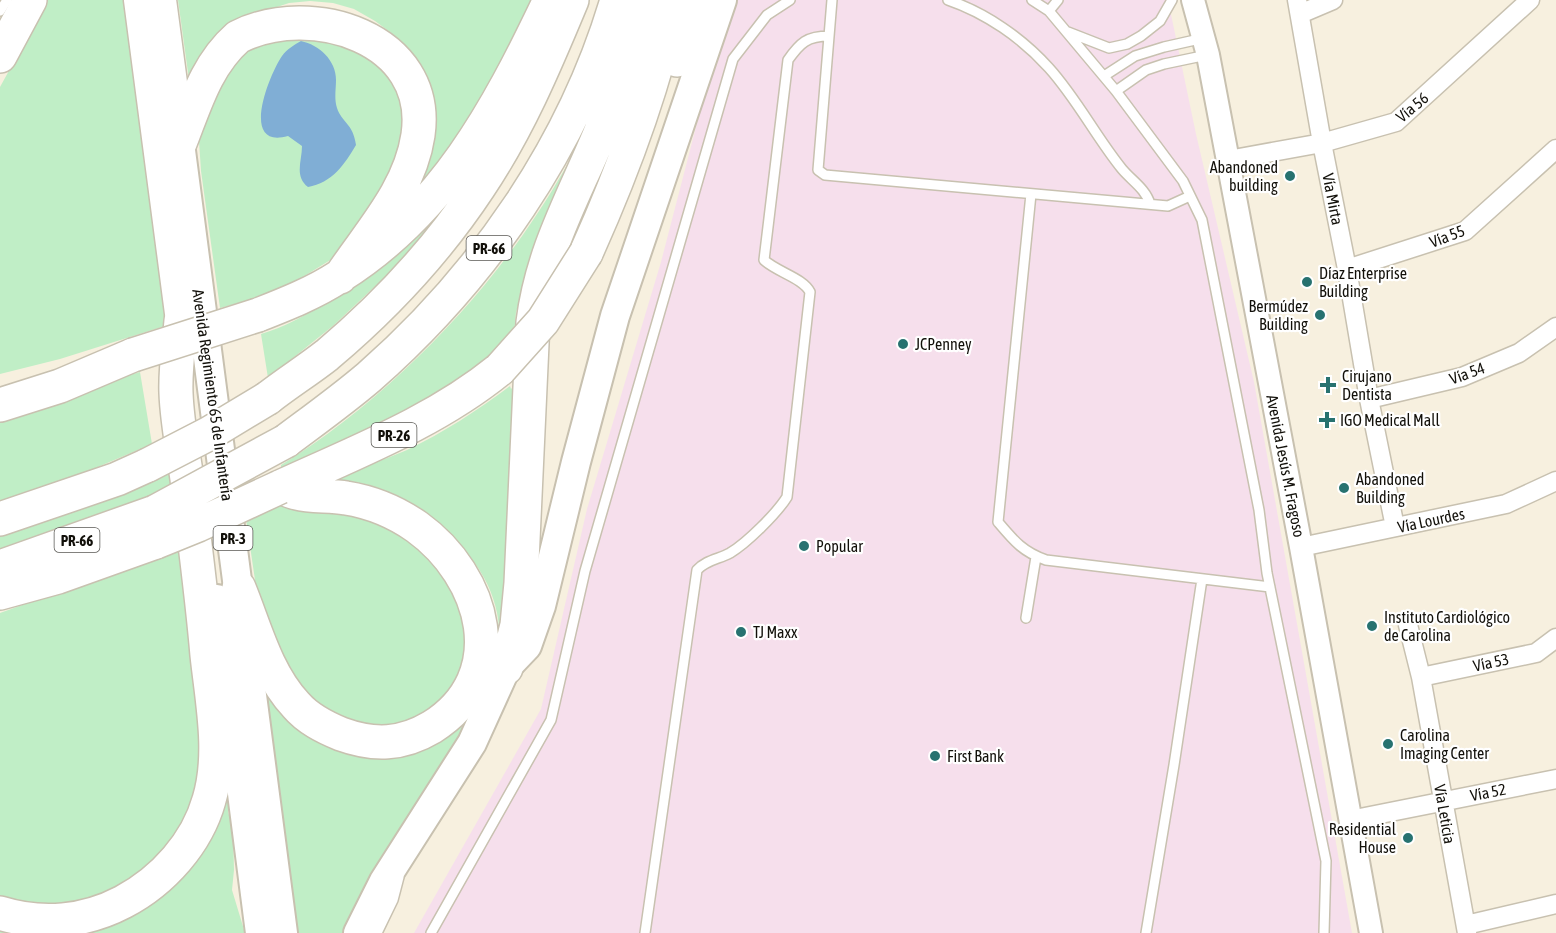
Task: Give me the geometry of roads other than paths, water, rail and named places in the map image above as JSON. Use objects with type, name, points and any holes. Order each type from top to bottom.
[{"type":"highway","points":[[0,56],[30,0]]},
{"type":"highway","name":"Avenida Regimiento 65 de Infantería","points":[[139,0],[181,321]]},
{"type":"highway","name":"Avenida Regimiento 65 de Infantería","points":[[161,0],[180,143]]},
{"type":"highway","points":[[0,405],[60,386],[133,355],[258,315],[304,296],[340,276],[377,250],[411,221],[438,192],[476,138],[520,63],[550,0]]},
{"type":"highway","name":"PR-66","points":[[0,519],[117,479],[148,465],[210,433],[268,398],[326,355],[400,285],[445,233],[479,187],[512,133],[542,72],[572,0]]},
{"type":"highway","name":"PR-66","points":[[0,567],[155,527],[286,441],[339,402],[378,369],[445,302],[477,264],[513,215],[561,137],[590,76],[617,0]]},
{"type":"highway","points":[[506,668],[517,625],[521,583],[536,298],[553,239],[599,136],[612,99],[640,0]]},
{"type":"highway","name":"PR-26","points":[[58,577],[155,527],[198,525],[408,428],[462,397],[500,369],[543,321],[586,253],[639,126],[655,75],[673,0]]},
{"type":"highway","points":[[616,181],[651,133],[699,0]]},
{"type":"highway","points":[[180,143],[209,72],[222,52],[258,23],[275,15],[298,11],[322,13],[347,18],[385,42],[400,60],[413,88],[420,116],[418,136],[412,159],[401,185],[380,222],[340,276]]},
{"type":"highway","points":[[0,913],[46,921],[71,920],[110,909],[131,898],[151,884],[186,847],[201,821],[209,800],[214,772],[216,738],[176,393],[181,321]]},
{"type":"highway","points":[[0,384],[133,355]]},
{"type":"highway","points":[[239,588],[265,656],[279,685],[296,706],[313,720],[355,739],[375,743],[395,742],[428,729],[456,708],[466,696],[477,674],[482,652],[479,612],[471,590],[439,547],[417,528],[396,515],[371,504],[348,498],[298,494],[280,487]]},
{"type":"highway","points":[[0,593],[58,577]]},
{"type":"highway","points":[[0,605],[58,577]]},
{"type":"main road","points":[[358,933],[384,881],[472,743],[506,668],[527,646],[541,606],[615,316],[722,0]]},
{"type":"main road","name":"Avenida Regimiento 65 de Infantería","points":[[180,143],[283,933]]},
{"type":"main road","name":"Avenida Regimiento 65 de Infantería","points":[[181,321],[260,933]]},
{"type":"street","name":"Avenida Jesús M. Fragoso","points":[[1193,0],[1206,47],[1228,160],[1371,933]]},
{"type":"street","points":[[1298,7],[1333,0]]},
{"type":"street","name":"Vía 56","points":[[1228,160],[1322,143],[1396,122],[1530,0]]},
{"type":"street","name":"Vía Mirta","points":[[1298,7],[1369,399],[1395,527]]},
{"type":"street","name":"Vía 55","points":[[1347,269],[1465,231],[1556,148]]},
{"type":"street","name":"Vía 54","points":[[1369,399],[1462,377],[1519,352],[1556,327]]},
{"type":"street","name":"Vía Lourdes","points":[[1301,547],[1506,504],[1556,481]]},
{"type":"street","name":"Vía Leticia","points":[[1408,625],[1421,677],[1467,929]]},
{"type":"street","name":"Vía 53","points":[[1421,677],[1536,653],[1556,638]]},
{"type":"street","name":"Vía 52","points":[[1350,820],[1556,779]]},
{"type":"street","points":[[1467,929],[1556,904]]},
{"type":"lane","points":[[0,11],[7,0]]},
{"type":"lane","points":[[431,933],[551,720],[585,571],[733,59],[767,15],[790,0]]},
{"type":"lane","points":[[832,0],[818,170],[825,175],[1168,206],[1190,196]]},
{"type":"lane","points":[[948,0],[965,6],[1014,34],[1049,68],[1121,169],[1148,196],[1150,204]]},
{"type":"lane","points":[[1032,0],[1049,11],[1116,91],[1183,181],[1202,220],[1259,510],[1270,586],[1326,861],[1324,933]]},
{"type":"lane","points":[[1049,11],[1058,0]]},
{"type":"lane","points":[[1109,48],[1127,44],[1141,36],[1160,21],[1172,0]]},
{"type":"lane","points":[[1065,31],[1109,48],[1128,52],[1206,47]]},
{"type":"lane","points":[[645,933],[698,570],[702,565],[732,552],[778,511],[787,497],[810,292],[806,285],[784,274],[764,260],[788,60],[798,45],[814,36],[829,36]]},
{"type":"lane","points":[[1104,76],[1141,36]]},
{"type":"lane","points":[[1116,91],[1146,70],[1206,47]]},
{"type":"lane","points":[[1104,76],[1135,56],[1153,50]]},
{"type":"lane","points":[[1031,194],[998,522],[1015,543],[1030,555],[1046,560],[1270,586]]},
{"type":"lane","points":[[1026,618],[1036,556]]},
{"type":"lane","points":[[1146,933],[1202,579]]},
{"type":"lane","points":[[377,933],[393,900],[406,849]]},
{"type":"water","points":[[301,41],[314,46],[330,60],[335,73],[337,108],[350,128],[356,145],[337,172],[317,185],[308,187],[300,173],[302,146],[288,136],[273,137],[265,132],[261,122],[265,93],[277,65],[286,51]]},
{"type":"place","name":"Abandoned building","points":[[1290,176]]},
{"type":"place","name":"Díaz Enterprise Building","points":[[1307,282]]},
{"type":"place","name":"Bermúdez Building","points":[[1320,315]]},
{"type":"place","name":"JCPenney","points":[[903,344]]},
{"type":"place","name":"Cirujano Dentista","points":[[1328,385]]},
{"type":"place","name":"IGO Medical Mall","points":[[1327,420]]},
{"type":"place","name":"Abandoned Building","points":[[1344,488]]},
{"type":"place","name":"Popular","points":[[804,546]]},
{"type":"place","name":"Instituto Cardiológico de Carolina","points":[[1372,626]]},
{"type":"place","name":"TJ Maxx","points":[[741,632]]},
{"type":"place","name":"Carolina Imaging Center","points":[[1388,744]]},
{"type":"place","name":"First Bank","points":[[935,756]]},
{"type":"place","name":"Residential House","points":[[1408,838]]}]
